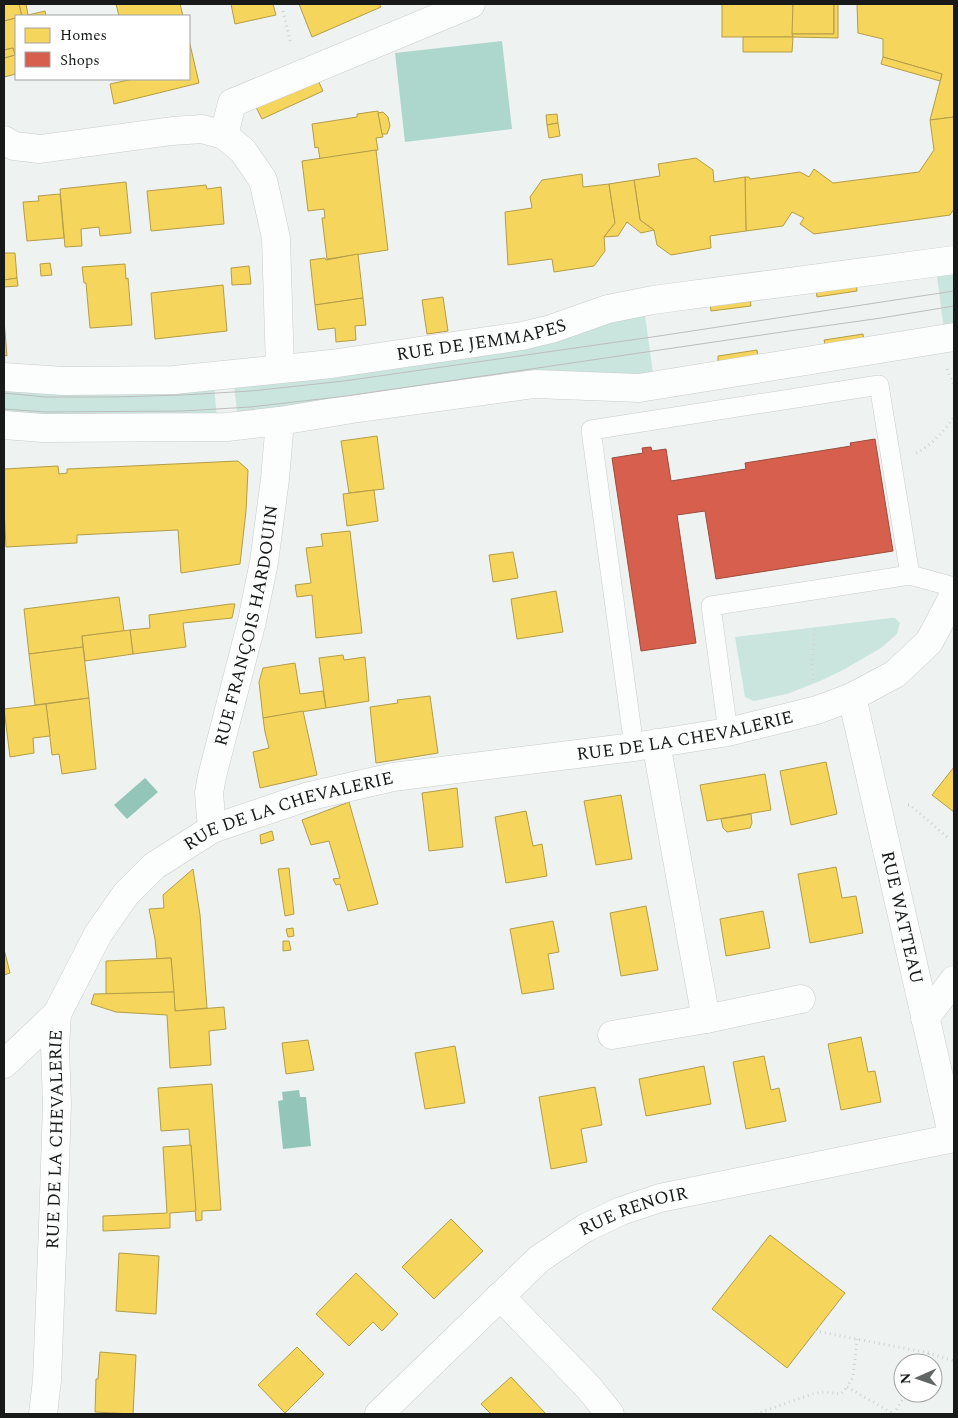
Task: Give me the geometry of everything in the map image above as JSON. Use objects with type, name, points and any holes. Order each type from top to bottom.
[{"type":"street","points":[[224,135],[232,103],[472,4]]},
{"type":"street","points":[[4,140],[14,146],[40,149],[192,129],[202,129],[224,135],[243,152],[263,180],[276,238],[280,369]]},
{"type":"street","name":"RUE DE JEMMAPES","points":[[4,377],[64,381],[174,380],[331,364],[522,336],[551,329],[608,308],[652,300],[954,260]]},
{"type":"street","points":[[4,425],[43,428],[227,428],[535,384],[639,388],[954,338]]},
{"type":"street","name":"RUE FRANÇOIS HARDOUIN","points":[[212,829],[209,793],[252,621],[264,562],[275,479],[280,421]]},
{"type":"street","name":"RUE DE LA CHEVALERIE","points":[[43,1414],[47,1370],[53,1226],[57,1104],[55,1047],[57,1014],[98,934],[126,894],[154,866],[212,829],[306,797],[393,777],[645,745],[728,732],[817,710],[852,697],[895,674],[929,642],[954,595]]},
{"type":"street","name":"RUE WATTEAU","points":[[852,697],[954,1138]]},
{"type":"street","points":[[645,745],[706,1019]]},
{"type":"street","points":[[925,1018],[954,980]]},
{"type":"street","points":[[612,1035],[706,1019],[801,999]]},
{"type":"street","points":[[4,1064],[57,1014]]},
{"type":"street","name":"RUE RENOIR","points":[[378,1414],[539,1260],[585,1228],[621,1211],[660,1198],[954,1138]]},
{"type":"street","points":[[500,1296],[590,1388],[610,1414]]},
{"type":"lane","points":[[645,745],[591,430],[880,385],[910,575]]},
{"type":"lane","points":[[728,732],[711,606],[910,575],[954,587]]},
{"type":"path","points":[[283,11],[300,74]]},
{"type":"path","points":[[892,462],[924,450],[954,417]]},
{"type":"path","points":[[815,628],[812,663],[817,710]]},
{"type":"path","points":[[878,813],[910,805],[948,838]]},
{"type":"path","points":[[815,1332],[929,1353]]},
{"type":"path","points":[[756,1414],[815,1393],[842,1394],[853,1377],[857,1340]]},
{"type":"path","points":[[847,1387],[894,1414],[900,1403]]},
{"type":"shaded area","points":[[502,41],[512,129],[405,142],[395,53]]},
{"type":"shaded area","points":[[954,265],[954,329],[944,330],[936,269]]},
{"type":"shaded area","points":[[644,308],[653,373],[238,421],[234,384]]},
{"type":"shaded area","points":[[4,384],[214,385],[217,419],[4,417]]},
{"type":"shaded area","points":[[895,618],[900,623],[897,634],[881,648],[843,670],[787,694],[754,701],[745,697],[735,637]]},
{"type":"shaded area","points":[[145,778],[158,792],[127,819],[114,805]]},
{"type":"shaded area","points":[[299,1090],[300,1097],[306,1097],[311,1146],[283,1149],[278,1101],[283,1100],[282,1092]]},
{"type":"building: Homes","points":[[4,4],[19,4],[22,15],[15,15],[15,18],[4,21]]},
{"type":"building: Homes","points":[[19,4],[26,4],[28,15],[22,15]]},
{"type":"building: Homes","points":[[116,4],[180,4],[183,15],[119,15]]},
{"type":"building: Homes","points":[[231,4],[273,4],[276,15],[235,24]]},
{"type":"building: Homes","points":[[299,4],[379,4],[381,7],[312,37]]},
{"type":"building: Homes","points":[[722,4],[793,4],[793,37],[722,37]]},
{"type":"building: Homes","points":[[793,4],[834,4],[834,34],[792,34]]},
{"type":"building: Homes","points":[[834,4],[838,4],[838,38],[793,37],[792,34],[834,34]]},
{"type":"building: Homes","points":[[857,4],[954,4],[954,117],[930,120],[942,74],[883,57],[883,39],[858,33]]},
{"type":"building: Homes","points":[[45,11],[46,15],[28,15]]},
{"type":"building: Homes","points":[[15,18],[15,55],[13,48],[4,50],[4,21]]},
{"type":"building: Homes","points":[[743,37],[793,37],[792,52],[743,52]]},
{"type":"building: Homes","points":[[190,44],[199,83],[114,104],[110,84],[128,80],[190,80]]},
{"type":"building: Homes","points":[[13,48],[15,55],[4,58],[4,50]]},
{"type":"building: Homes","points":[[15,55],[15,74],[4,77],[4,58]]},
{"type":"building: Homes","points":[[883,57],[942,74],[940,81],[881,64]]},
{"type":"building: Homes","points":[[317,78],[323,91],[262,119],[255,105]]},
{"type":"building: Homes","points":[[378,111],[383,137],[376,138],[378,150],[320,159],[318,147],[315,148],[312,124],[357,117],[357,114]]},
{"type":"building: Homes","points":[[383,112],[388,117],[390,126],[387,134],[382,134],[378,113]]},
{"type":"building: Homes","points":[[557,114],[558,123],[547,125],[546,115]]},
{"type":"building: Homes","points":[[954,117],[954,209],[950,215],[814,234],[800,224],[804,218],[792,212],[783,226],[746,231],[745,177],[750,179],[800,172],[809,177],[814,169],[833,183],[919,172],[934,150],[930,120]]},
{"type":"building: Homes","points":[[558,123],[560,136],[549,138],[547,125]]},
{"type":"building: Homes","points":[[376,150],[388,250],[327,259],[322,218],[325,218],[324,209],[308,211],[302,161]]},
{"type":"building: Homes","points":[[696,158],[713,170],[714,182],[745,177],[746,231],[710,236],[711,248],[671,255],[657,245],[654,230],[640,220],[634,180],[660,176],[658,164]]},
{"type":"building: Homes","points":[[582,174],[583,187],[609,184],[615,223],[604,237],[605,251],[594,266],[554,272],[552,259],[508,265],[505,212],[532,208],[530,197],[542,180]]},
{"type":"building: Homes","points":[[634,180],[640,220],[654,230],[641,233],[627,222],[618,236],[604,237],[615,223],[609,184]]},
{"type":"building: Homes","points":[[126,182],[131,233],[100,236],[99,227],[81,229],[82,246],[65,247],[60,189]]},
{"type":"building: Homes","points":[[206,185],[207,189],[221,187],[224,224],[151,231],[147,191]]},
{"type":"building: Homes","points":[[60,194],[64,238],[27,241],[23,202],[39,201],[38,196]]},
{"type":"building: Homes","points":[[4,253],[15,253],[17,278],[4,280]]},
{"type":"building: Homes","points":[[358,254],[363,298],[315,305],[310,260],[325,258],[326,260]]},
{"type":"building: Homes","points":[[50,263],[52,275],[41,276],[40,264]]},
{"type":"building: Homes","points":[[125,264],[132,325],[90,328],[86,283],[84,283],[82,267]]},
{"type":"building: Homes","points":[[249,266],[251,284],[232,285],[231,268]]},
{"type":"building: Homes","points":[[17,278],[18,286],[4,287],[4,280]]},
{"type":"building: Homes","points":[[856,282],[857,291],[817,297],[816,288]]},
{"type":"building: Homes","points":[[223,285],[227,331],[155,339],[151,293]]},
{"type":"building: Homes","points":[[443,297],[448,331],[427,334],[422,300]]},
{"type":"building: Homes","points":[[363,298],[366,325],[355,326],[356,340],[336,342],[335,328],[318,330],[315,305]]},
{"type":"building: Homes","points":[[750,298],[751,306],[711,311],[710,304]]},
{"type":"building: Homes","points":[[4,320],[7,356],[4,355]]},
{"type":"building: Homes","points":[[863,334],[864,343],[826,348],[824,340]]},
{"type":"building: Homes","points":[[757,350],[758,359],[718,365],[718,356]]},
{"type":"building: Homes","points":[[377,436],[384,489],[349,493],[341,441]]},
{"type":"building: Homes","points":[[238,461],[248,470],[240,564],[181,573],[178,530],[77,535],[77,543],[6,547],[4,469],[58,466],[59,474],[67,473],[67,469]]},
{"type":"building: Homes","points":[[374,490],[378,521],[347,526],[343,494]]},
{"type":"building: Homes","points":[[350,531],[362,633],[316,638],[312,595],[297,597],[295,585],[311,583],[306,548],[323,546],[321,534]]},
{"type":"building: Homes","points":[[513,552],[518,578],[493,582],[489,555]]},
{"type":"building: Homes","points":[[556,591],[563,632],[517,639],[511,599]]},
{"type":"building: Homes","points":[[119,597],[124,631],[82,636],[83,647],[29,654],[24,609]]},
{"type":"building: Homes","points":[[235,604],[232,618],[183,623],[186,647],[133,654],[130,630],[150,628],[149,615]]},
{"type":"building: Homes","points":[[130,630],[133,654],[85,661],[82,636]]},
{"type":"building: Homes","points":[[83,647],[89,698],[35,705],[29,654]]},
{"type":"building: Homes","points":[[343,655],[344,660],[365,657],[369,701],[326,708],[319,658]]},
{"type":"building: Homes","points":[[295,663],[300,694],[323,691],[326,708],[263,718],[259,682],[263,668]]},
{"type":"building: Homes","points":[[430,696],[438,753],[376,763],[370,707],[398,703],[397,700]]},
{"type":"building: Homes","points":[[89,698],[96,769],[62,774],[59,754],[52,755],[46,704]]},
{"type":"building: Homes","points":[[46,704],[50,736],[33,738],[34,753],[10,757],[4,709]]},
{"type":"building: Homes","points":[[303,711],[317,775],[260,788],[253,752],[269,748],[263,718]]},
{"type":"building: Homes","points":[[826,762],[837,814],[791,825],[780,771]]},
{"type":"building: Homes","points":[[954,767],[954,812],[932,795]]},
{"type":"building: Homes","points":[[765,774],[771,810],[707,821],[700,785]]},
{"type":"building: Homes","points":[[457,788],[463,847],[429,851],[422,793]]},
{"type":"building: Homes","points":[[621,795],[632,859],[596,865],[584,801]]},
{"type":"building: Homes","points":[[349,802],[378,904],[348,911],[340,884],[336,885],[333,879],[340,878],[329,841],[311,845],[302,820]]},
{"type":"building: Homes","points":[[526,811],[533,846],[542,844],[547,876],[506,883],[495,817]]},
{"type":"building: Homes","points":[[751,814],[752,823],[750,828],[727,832],[723,828],[721,819]]},
{"type":"building: Homes","points":[[272,831],[274,840],[261,844],[260,835]]},
{"type":"building: Homes","points":[[836,867],[842,898],[856,896],[863,933],[810,943],[798,874]]},
{"type":"building: Homes","points":[[289,868],[294,914],[285,916],[278,869]]},
{"type":"building: Homes","points":[[193,869],[200,915],[207,1008],[175,1011],[171,958],[157,959],[149,909],[164,908],[163,895]]},
{"type":"building: Homes","points":[[646,906],[658,970],[621,976],[610,913]]},
{"type":"building: Homes","points":[[763,911],[770,948],[726,956],[720,919]]},
{"type":"building: Homes","points":[[553,921],[559,952],[548,954],[554,989],[522,994],[510,929]]},
{"type":"building: Homes","points":[[293,928],[294,936],[288,937],[286,929]]},
{"type":"building: Homes","points":[[283,941],[289,941],[291,950],[283,951]]},
{"type":"building: Homes","points":[[4,949],[10,973],[4,975]]},
{"type":"building: Homes","points":[[171,958],[174,992],[106,994],[106,961]]},
{"type":"building: Homes","points":[[174,992],[175,1011],[224,1007],[226,1029],[209,1031],[211,1065],[170,1068],[167,1015],[116,1012],[91,1004],[94,994]]},
{"type":"building: Homes","points":[[861,1037],[868,1072],[875,1071],[881,1102],[841,1110],[828,1044]]},
{"type":"building: Homes","points":[[308,1040],[314,1070],[286,1074],[282,1043]]},
{"type":"building: Homes","points":[[455,1046],[465,1103],[425,1109],[415,1053]]},
{"type":"building: Homes","points":[[764,1056],[771,1090],[779,1088],[786,1121],[746,1129],[733,1062]]},
{"type":"building: Homes","points":[[704,1066],[711,1104],[646,1116],[639,1079]]},
{"type":"building: Homes","points":[[212,1084],[221,1210],[202,1211],[202,1220],[196,1221],[189,1129],[161,1131],[158,1088]]},
{"type":"building: Homes","points":[[595,1087],[602,1125],[581,1129],[587,1162],[551,1169],[539,1097]]},
{"type":"building: Homes","points":[[191,1145],[196,1211],[170,1213],[170,1228],[103,1231],[103,1216],[167,1213],[163,1147]]},
{"type":"building: Homes","points":[[451,1219],[483,1251],[434,1299],[402,1267]]},
{"type":"building: Homes","points":[[770,1235],[845,1293],[787,1368],[712,1309]]},
{"type":"building: Homes","points":[[119,1253],[159,1256],[156,1314],[116,1311]]},
{"type":"building: Homes","points":[[356,1273],[398,1314],[382,1331],[373,1322],[349,1346],[316,1314]]},
{"type":"building: Homes","points":[[297,1347],[324,1374],[285,1413],[258,1385]]},
{"type":"building: Homes","points":[[100,1352],[136,1355],[133,1414],[95,1412],[96,1379],[98,1379]]},
{"type":"building: Homes","points":[[511,1377],[546,1414],[491,1414],[481,1404]]},
{"type":"building: Shops","points":[[875,439],[893,551],[716,579],[705,511],[677,515],[696,643],[641,651],[612,458],[643,453],[642,448],[651,447],[652,451],[666,449],[671,481],[746,469],[745,463],[851,446],[850,443]]},
{"type":"tram line","points":[[4,393],[46,397],[115,397],[251,391],[344,381],[954,291]]},
{"type":"tram line","points":[[4,409],[46,412],[182,411],[250,407],[347,396],[954,306]]}]
